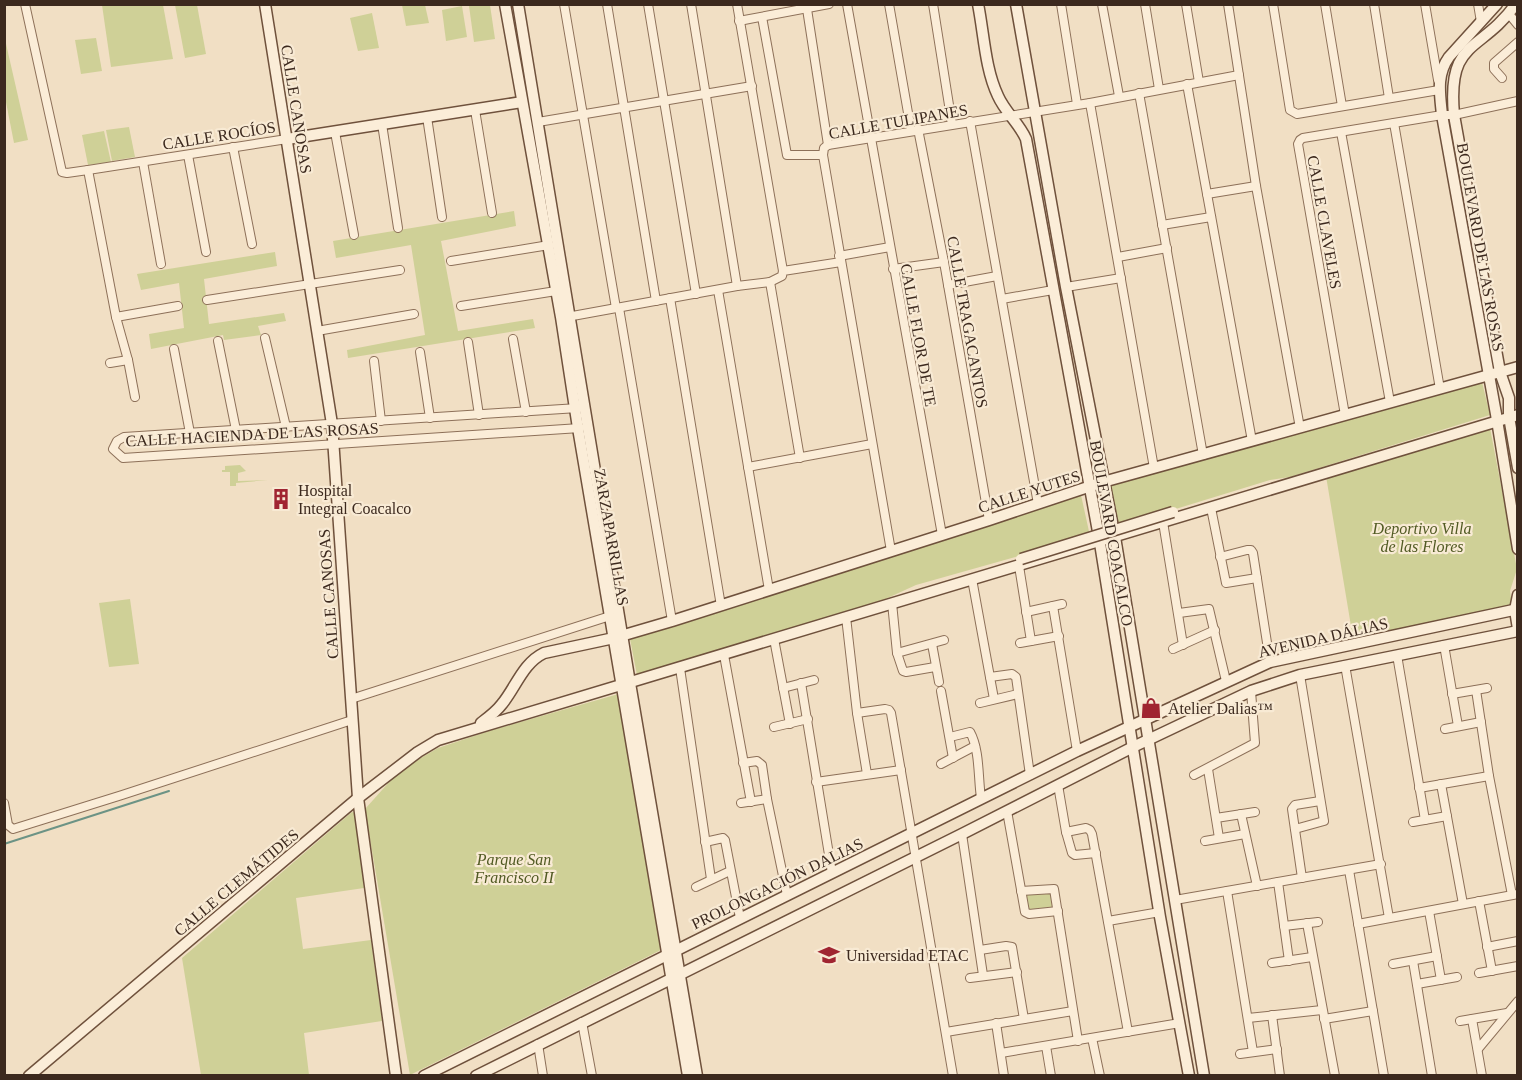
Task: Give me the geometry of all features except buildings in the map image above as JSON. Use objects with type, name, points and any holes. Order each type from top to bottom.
[{"type":"main road","name":"CALLE CANOSAS","points":[[264,4],[332,424],[358,798],[396,1076]]},
{"type":"main road","name":"ZARZAPARRILLAS","points":[[506,4],[556,291],[566,317]]},
{"type":"main road","name":"ZARZAPARRILLAS","points":[[518,4],[538,122],[610,616],[618,637]]},
{"type":"main road","name":"BOULEVARD COACALCO","points":[[978,4],[992,83],[1026,139],[1099,542],[1189,1076]]},
{"type":"main road","name":"BOULEVARD COACALCO","points":[[1016,4],[1066,287],[1114,537],[1204,1076]]},
{"type":"main road","name":"BOULEVARD DE LAS ROSAS","points":[[1497,4],[1444,64],[1439,87],[1518,549]]},
{"type":"main road","name":"BOULEVARD DE LAS ROSAS","points":[[1516,4],[1509,14],[1471,46],[1458,63],[1453,76],[1452,91],[1454,115],[1500,372],[1513,416],[1518,468]]},
{"type":"main road","name":"CALLE ROCÍOS","points":[[287,139],[522,102]]},
{"type":"main road","name":"CALLE YUTES","points":[[618,637],[721,606],[1103,482],[1518,367]]},
{"type":"main road","points":[[895,602],[944,582],[1099,542],[1513,416]]},
{"type":"main road","name":"ZARZAPARRILLAS","points":[[583,428],[671,952],[697,1076]]},
{"type":"main road","points":[[626,684],[972,579],[1264,485],[1303,479]]},
{"type":"main road","points":[[1518,595],[1516,610],[1518,630]]},
{"type":"main road","name":"AVENIDA DÁLIAS","points":[[1144,720],[1270,662],[1516,610]]},
{"type":"main road","name":"AVENIDA DÁLIAS","points":[[1149,739],[1251,691],[1300,675],[1518,630]]},
{"type":"main road","name":"CALLE CLEMÁTIDES","points":[[473,728],[494,714],[503,704],[528,664],[535,657],[618,637]]},
{"type":"main road","name":"CALLE CLEMÁTIDES","points":[[29,1076],[40,1071],[358,798],[417,752],[438,740],[473,728],[626,684]]},
{"type":"main road","name":"PROLONGACIÓN DALIAS","points":[[424,1076],[981,798],[1144,720]]},
{"type":"main road","points":[[476,1076],[491,1072],[538,1044],[1149,739]]},
{"type":"main road","name":"ZARZAPARRILLAS","points":[[676,975],[688,1076]]},
{"type":"street","name":"CALLE ROCÍOS","points":[[25,4],[62,172],[143,162],[287,139]]},
{"type":"street","points":[[564,4],[672,621]]},
{"type":"street","points":[[607,4],[656,301]]},
{"type":"street","points":[[648,4],[696,294]]},
{"type":"street","points":[[691,4],[737,286]]},
{"type":"street","points":[[566,317],[770,282],[782,276],[783,271],[737,4]]},
{"type":"street","points":[[777,4],[778,14]]},
{"type":"street","name":"CALLE FLOR DE TE","points":[[847,4],[942,535]]},
{"type":"street","name":"CALLE TRAGACANTOS","points":[[890,4],[944,262],[989,520]]},
{"type":"street","points":[[933,4],[952,124]]},
{"type":"street","points":[[1061,4],[1077,104]]},
{"type":"street","points":[[1102,4],[1119,96]]},
{"type":"street","points":[[1145,4],[1160,89]]},
{"type":"street","points":[[1186,4],[1199,82]]},
{"type":"street","points":[[1228,4],[1256,186],[1300,428]]},
{"type":"street","points":[[1273,4],[1290,110],[1297,114],[1439,87],[1425,4]]},
{"type":"street","points":[[1325,4],[1342,106]]},
{"type":"street","points":[[1374,4],[1389,98]]},
{"type":"street","points":[[1478,4],[1481,22]]},
{"type":"street","points":[[739,21],[828,5]]},
{"type":"street","points":[[807,9],[828,145]]},
{"type":"street","points":[[1509,14],[1518,25]]},
{"type":"street","points":[[762,17],[787,155],[823,155]]},
{"type":"street","points":[[1502,78],[1494,69],[1494,63],[1518,42]]},
{"type":"street","name":"CALLE TULIPANES","points":[[891,551],[840,259],[823,155],[824,147],[915,130],[1090,103],[1239,75]]},
{"type":"street","points":[[1187,84],[1252,441]]},
{"type":"street","points":[[538,122],[752,86]]},
{"type":"street","points":[[1139,93],[1203,455]]},
{"type":"street","name":"CALLE CLAVELES","points":[[1345,415],[1298,144],[1303,138],[1442,115],[1454,115],[1518,101]]},
{"type":"street","points":[[1090,103],[1154,468]]},
{"type":"street","points":[[475,110],[492,213]]},
{"type":"street","points":[[427,117],[442,217]]},
{"type":"street","points":[[970,121],[1038,504]]},
{"type":"street","points":[[1394,123],[1440,389]]},
{"type":"street","points":[[382,124],[398,228]]},
{"type":"street","points":[[335,132],[354,235]]},
{"type":"street","points":[[1341,132],[1390,402]]},
{"type":"street","points":[[233,147],[252,244]]},
{"type":"street","points":[[188,154],[206,252]]},
{"type":"street","points":[[143,162],[161,264]]},
{"type":"street","points":[[88,170],[116,317],[129,360],[135,397]]},
{"type":"street","points":[[1207,194],[1256,186]]},
{"type":"street","points":[[1162,225],[1211,217]]},
{"type":"street","points":[[451,261],[549,245]]},
{"type":"street","points":[[783,271],[890,247]]},
{"type":"street","points":[[1118,257],[1167,248]]},
{"type":"street","points":[[893,269],[944,262]]},
{"type":"street","points":[[207,300],[400,270]]},
{"type":"street","points":[[948,285],[997,276]]},
{"type":"street","points":[[1066,287],[1121,278]]},
{"type":"street","points":[[770,282],[800,459]]},
{"type":"street","points":[[718,290],[769,590]]},
{"type":"street","points":[[1002,299],[1053,290]]},
{"type":"street","points":[[461,306],[556,291]]},
{"type":"street","points":[[670,298],[721,606]]},
{"type":"street","points":[[116,317],[178,306]]},
{"type":"street","points":[[317,331],[414,314]]},
{"type":"street","points":[[265,338],[286,427]]},
{"type":"street","points":[[513,339],[526,412]]},
{"type":"street","points":[[218,341],[236,430]]},
{"type":"street","points":[[468,342],[479,415]]},
{"type":"street","points":[[174,349],[190,433]]},
{"type":"street","points":[[420,352],[430,418]]},
{"type":"street","points":[[110,363],[129,360]]},
{"type":"street","points":[[374,361],[381,421]]},
{"type":"street","name":"CALLE HACIENDA DE LAS ROSAS","points":[[580,408],[124,437],[114,444],[113,449],[123,458],[583,428]]},
{"type":"street","points":[[748,467],[872,444]]},
{"type":"street","points":[[1211,508],[1226,583],[1257,578]]},
{"type":"street","points":[[1163,522],[1183,645]]},
{"type":"street","points":[[1220,557],[1251,550],[1270,662]]},
{"type":"street","points":[[1020,562],[1031,641]]},
{"type":"street","points":[[972,579],[994,699]]},
{"type":"street","points":[[895,602],[897,653],[903,671],[935,667]]},
{"type":"street","points":[[1026,612],[1062,604]]},
{"type":"street","points":[[1053,606],[1077,751]]},
{"type":"street","points":[[1179,613],[1209,609],[1226,681]]},
{"type":"street","points":[[351,699],[610,616]]},
{"type":"street","points":[[846,618],[867,774]]},
{"type":"street","points":[[1173,649],[1215,630]]},
{"type":"street","points":[[1020,644],[1059,636]]},
{"type":"street","points":[[774,639],[790,724]]},
{"type":"street","points":[[897,653],[944,640]]},
{"type":"street","points":[[932,644],[939,682]]},
{"type":"street","points":[[1444,645],[1458,726]]},
{"type":"street","points":[[724,655],[742,763],[751,802]]},
{"type":"street","points":[[1397,655],[1425,820]]},
{"type":"street","points":[[1345,665],[1389,918]]},
{"type":"street","points":[[680,668],[711,879]]},
{"type":"street","points":[[990,677],[1015,675],[1030,775]]},
{"type":"street","points":[[1295,829],[1324,820],[1300,675]]},
{"type":"street","points":[[783,688],[814,680]]},
{"type":"street","points":[[801,683],[832,873]]},
{"type":"street","points":[[1452,694],[1487,688]]},
{"type":"street","points":[[1358,924],[1515,895],[1489,776],[1476,690]]},
{"type":"street","points":[[941,691],[953,758]]},
{"type":"street","points":[[1194,775],[1255,743],[1251,691]]},
{"type":"street","points":[[981,703],[1018,694]]},
{"type":"street","points":[[857,713],[889,710],[953,1076]]},
{"type":"street","points":[[774,727],[808,719]]},
{"type":"street","points":[[4,803],[8,825],[13,829],[352,720]]},
{"type":"street","points":[[1445,729],[1480,722]]},
{"type":"street","points":[[950,737],[970,732],[975,746],[981,798]]},
{"type":"street","points":[[941,764],[975,746]]},
{"type":"street","points":[[742,763],[757,760],[760,762],[787,895]]},
{"type":"street","points":[[1208,769],[1219,838]]},
{"type":"street","points":[[816,782],[901,770]]},
{"type":"street","points":[[1419,788],[1489,776]]},
{"type":"street","points":[[1058,784],[1072,853],[1075,855],[1095,853]]},
{"type":"street","points":[[1441,784],[1462,904]]},
{"type":"street","points":[[741,803],[767,799]]},
{"type":"street","points":[[1302,878],[1292,809],[1293,806],[1320,801]]},
{"type":"street","points":[[1007,811],[1026,914],[1058,911]]},
{"type":"street","points":[[1216,818],[1255,812]]},
{"type":"street","points":[[1241,814],[1257,886]]},
{"type":"street","points":[[1413,822],[1447,816]]},
{"type":"street","points":[[1066,832],[1086,828],[1090,830],[1128,1032]]},
{"type":"street","points":[[962,834],[983,975]]},
{"type":"street","points":[[1205,841],[1245,834]]},
{"type":"street","points":[[705,842],[723,838],[740,918]]},
{"type":"street","points":[[1175,900],[1381,864]]},
{"type":"street","points":[[1349,870],[1384,1076]]},
{"type":"street","points":[[696,887],[730,871]]},
{"type":"street","points":[[1278,882],[1289,961]]},
{"type":"street","points":[[1021,891],[1054,889],[1078,1041]]},
{"type":"street","points":[[1227,891],[1253,1052]]},
{"type":"street","points":[[1479,901],[1492,971]]},
{"type":"street","points":[[1429,911],[1441,980]]},
{"type":"street","points":[[1108,921],[1160,912]]},
{"type":"street","points":[[1284,926],[1318,922]]},
{"type":"street","points":[[1307,923],[1335,1076]]},
{"type":"street","points":[[1487,947],[1518,941]]},
{"type":"street","points":[[980,950],[1012,947],[1024,1019]]},
{"type":"street","points":[[1393,964],[1437,956]]},
{"type":"street","points":[[1272,963],[1312,957]]},
{"type":"street","points":[[1413,961],[1432,1076]]},
{"type":"street","points":[[1479,973],[1518,966]]},
{"type":"street","points":[[970,978],[1017,972]]},
{"type":"street","points":[[1417,984],[1457,977]]},
{"type":"street","points":[[1478,1049],[1518,1001]]},
{"type":"street","points":[[1248,1018],[1322,1010]]},
{"type":"street","points":[[946,1032],[1073,1011]]},
{"type":"street","points":[[1324,1019],[1373,1011]]},
{"type":"street","points":[[1460,1021],[1507,1013]]},
{"type":"street","points":[[1272,1015],[1281,1076]]},
{"type":"street","points":[[1472,1019],[1482,1076]]},
{"type":"street","points":[[582,1022],[592,1076]]},
{"type":"street","points":[[996,1023],[1004,1076]]},
{"type":"street","points":[[1001,1053],[1180,1023]]},
{"type":"street","points":[[1092,1038],[1100,1076]]},
{"type":"street","points":[[538,1044],[543,1076]]},
{"type":"street","points":[[1046,1046],[1051,1076]]},
{"type":"street","points":[[1240,1054],[1277,1048]]},
{"type":"green space","points":[[102,5],[163,5],[173,59],[111,67]]},
{"type":"green space","points":[[175,5],[197,5],[206,54],[185,58]]},
{"type":"green space","points":[[402,5],[425,5],[429,23],[406,26]]},
{"type":"green space","points":[[490,5],[495,39],[474,42],[469,6]]},
{"type":"green space","points":[[462,6],[467,37],[446,41],[442,10]]},
{"type":"green space","points":[[372,13],[379,48],[358,51],[350,18]]},
{"type":"green space","points":[[4,35],[28,140],[14,143],[5,97]]},
{"type":"green space","points":[[96,38],[102,71],[81,74],[75,40]]},
{"type":"green space","points":[[129,127],[135,157],[112,161],[106,130]]},
{"type":"green space","points":[[104,131],[111,162],[88,165],[82,135]]},
{"type":"green space","points":[[514,211],[516,226],[441,241],[458,331],[533,319],[535,328],[348,358],[347,350],[425,335],[411,245],[336,258],[333,241]]},
{"type":"green space","points":[[275,252],[277,266],[204,279],[209,324],[284,313],[286,321],[258,326],[261,335],[224,340],[223,335],[151,349],[149,334],[184,328],[179,283],[141,290],[137,274]]},
{"type":"green space","points":[[1482,382],[1490,415],[1290,477],[1270,480],[1117,527],[1108,485]]},
{"type":"green space","name":"Deportivo Villa de las Flores","points":[[1490,428],[1517,569],[1510,591],[1512,605],[1353,638],[1326,476]]},
{"type":"green space","points":[[240,465],[246,471],[238,473],[238,481],[268,480],[236,483],[236,486],[230,486],[230,472],[222,472],[222,470],[225,470],[225,466]]},
{"type":"green space","points":[[1081,495],[1090,536],[916,585],[881,601],[637,675],[630,639]]},
{"type":"green space","points":[[130,599],[139,664],[109,667],[99,603]]},
{"type":"green space","name":"Parque San Francisco II","points":[[622,693],[669,946],[410,1075],[365,809],[400,770],[438,748]]},
{"type":"green space","points":[[352,812],[355,813],[364,888],[296,898],[303,949],[371,940],[382,1021],[304,1033],[309,1075],[201,1075],[182,958]]},
{"type":"green space","points":[[1052,890],[1056,910],[1026,912],[1022,893]]},
{"type":"waterway","points":[[4,844],[169,791]]},
{"type":"place","name":"Hospital Integral Coacalco","points":[[281,499]]},
{"type":"place","name":"Atelier Dalias™","points":[[1151,708]]},
{"type":"place","name":"Universidad ETAC","points":[[829,955]]}]
